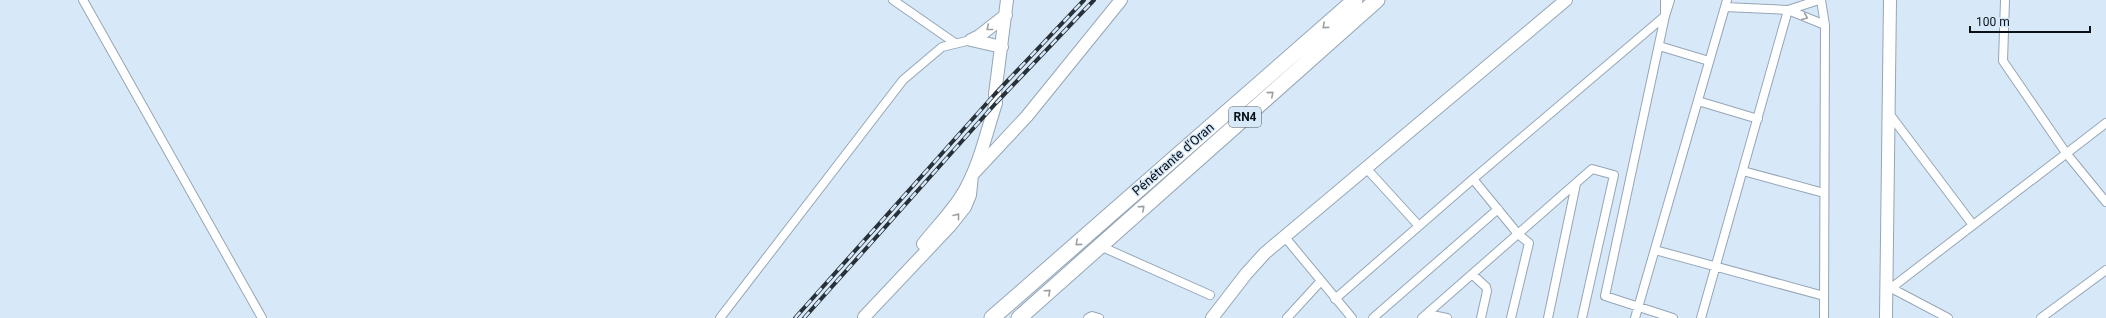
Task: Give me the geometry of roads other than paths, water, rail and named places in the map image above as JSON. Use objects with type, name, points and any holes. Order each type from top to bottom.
[{"type":"highway","name":"Pénétrante d'Oran","points":[[992,318],[1355,0]]},
{"type":"highway","name":"Pénétrante d'Oran","points":[[1019,318],[1376,0]]},
{"type":"street","points":[[83,0],[262,318]]},
{"type":"street","points":[[893,0],[955,43]]},
{"type":"street","points":[[972,175],[1027,116],[1121,0]]},
{"type":"street","points":[[1212,318],[1246,274],[1284,236],[1566,0]]},
{"type":"street","points":[[1335,299],[1473,179],[1665,16],[1665,0]]},
{"type":"street","points":[[1670,0],[1665,16],[1605,296],[1638,308],[1673,318]]},
{"type":"street","points":[[1788,10],[1820,0],[1825,25],[1824,318]]},
{"type":"street","points":[[1886,318],[1889,290],[1888,112],[1890,0]]},
{"type":"street","points":[[2005,0],[2003,61],[2066,153],[2106,202]]},
{"type":"street","points":[[1635,318],[1726,3],[1788,10],[1825,25]]},
{"type":"street","points":[[720,318],[903,80],[942,47],[971,40],[979,36],[1008,5]]},
{"type":"street","points":[[864,317],[950,226],[965,207],[970,195],[972,175],[996,103],[995,94],[1008,5]]},
{"type":"street","points":[[1701,318],[1788,10]]},
{"type":"street","points":[[971,40],[1002,47]]},
{"type":"street","points":[[1659,46],[1709,61]]},
{"type":"street","points":[[1698,101],[1758,118]]},
{"type":"street","points":[[1888,112],[1973,225]]},
{"type":"street","points":[[1889,290],[2106,123]]},
{"type":"street","points":[[1366,168],[1419,226]]},
{"type":"street","points":[[1425,316],[1592,169],[1614,176],[1582,318]]},
{"type":"street","points":[[1743,171],[1824,193]]},
{"type":"street","points":[[1473,179],[1518,234],[1529,243],[1511,318]]},
{"type":"street","points":[[1548,318],[1576,184]]},
{"type":"street","points":[[1372,318],[1498,209]]},
{"type":"street","points":[[1284,236],[1320,282],[1352,318]]},
{"type":"street","points":[[1100,246],[1210,295]]},
{"type":"street","points":[[1655,250],[1824,296]]},
{"type":"street","points":[[2041,318],[2106,270]]},
{"type":"street","points":[[1472,274],[1486,287],[1487,291],[1480,318]]},
{"type":"street","points":[[1287,318],[1320,282]]},
{"type":"street","points":[[1889,290],[1948,318]]},
{"type":"street","points":[[1088,318],[1092,316],[1099,318]]},
{"type":"street","points":[[1425,316],[1447,318]]},
{"type":"railway","points":[[795,318],[995,94],[1084,0]]},
{"type":"railway","points":[[804,318],[996,103],[1094,0]]}]
